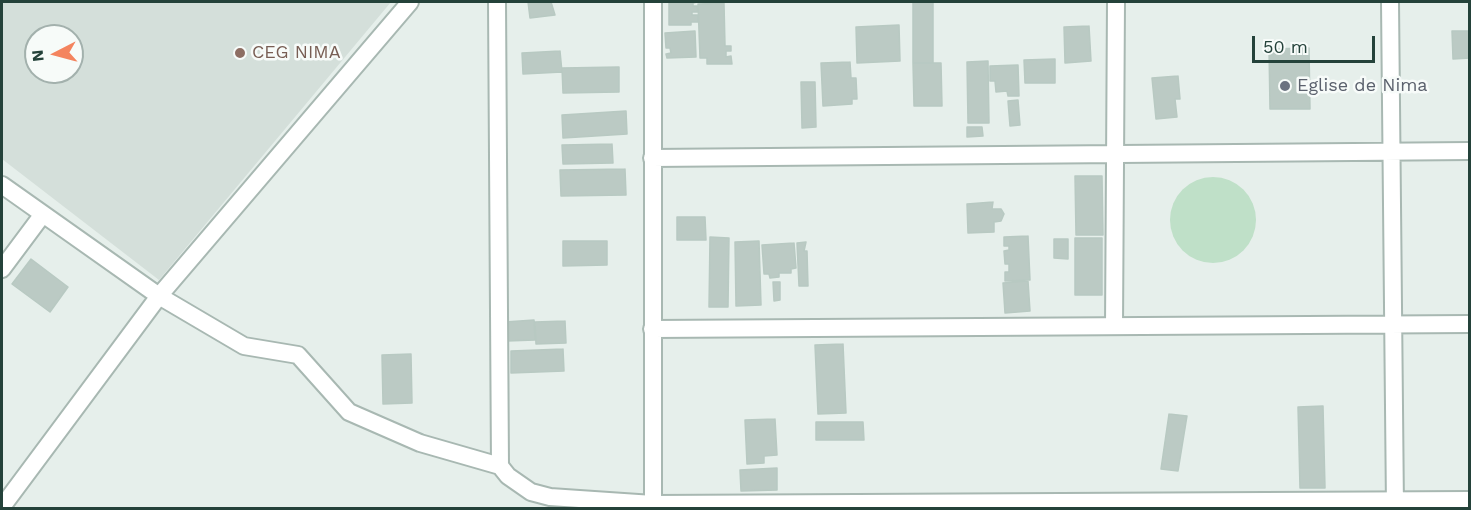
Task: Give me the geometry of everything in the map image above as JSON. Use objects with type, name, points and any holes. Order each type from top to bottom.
[{"type":"street","points":[[2,507],[159,296],[410,2]]},
{"type":"street","points":[[497,2],[500,466]]},
{"type":"street","points":[[653,2],[653,506]]},
{"type":"street","points":[[1114,327],[1116,2]]},
{"type":"street","points":[[1390,2],[1395,504]]},
{"type":"street","points":[[652,158],[1470,151]]},
{"type":"street","points":[[2,184],[159,296],[244,346],[298,355],[349,412],[420,443],[500,466],[508,476],[531,492],[550,497],[653,506],[1395,504],[1470,500]]},
{"type":"street","points":[[2,269],[42,214]]},
{"type":"street","points":[[652,329],[1470,324]]},
{"type":"shaded area","points":[[2,2],[391,2],[159,280],[2,159]]},
{"type":"green space","points":[[1205,177],[1221,177],[1244,189],[1253,203],[1256,220],[1253,237],[1244,251],[1221,263],[1205,263],[1189,256],[1177,244],[1170,228],[1170,212],[1177,196],[1189,184]]},
{"type":"building","points":[[528,2],[551,2],[555,15],[530,18]]},
{"type":"building","points":[[697,2],[693,3],[693,6],[697,6],[698,12],[692,12],[692,15],[698,15],[698,22],[691,22],[691,25],[669,25],[669,3]]},
{"type":"building","points":[[913,2],[933,2],[933,63],[913,63]]},
{"type":"building","points":[[724,3],[725,46],[731,46],[731,51],[726,51],[726,57],[731,56],[732,64],[707,64],[707,58],[700,58],[698,4]]},
{"type":"building","points":[[899,25],[900,61],[857,63],[856,27]]},
{"type":"building","points":[[1089,26],[1091,61],[1065,63],[1064,27]]},
{"type":"building","points":[[695,31],[696,57],[667,58],[666,54],[671,53],[670,48],[666,48],[665,33]]},
{"type":"building","points":[[1452,31],[1470,31],[1470,58],[1453,59]]},
{"type":"building","points":[[1309,48],[1310,109],[1270,109],[1269,49]]},
{"type":"building","points":[[560,51],[562,72],[523,74],[522,53]]},
{"type":"building","points":[[1055,59],[1055,83],[1025,83],[1024,60]]},
{"type":"building","points":[[988,61],[989,123],[968,123],[967,62]]},
{"type":"building","points":[[850,62],[851,78],[856,78],[857,99],[852,99],[852,104],[823,106],[821,63]]},
{"type":"building","points":[[913,63],[941,63],[942,106],[914,106]]},
{"type":"building","points":[[1018,65],[1019,96],[1008,96],[1007,91],[996,92],[995,81],[990,81],[990,66]]},
{"type":"building","points":[[619,67],[619,92],[563,93],[562,68]]},
{"type":"building","points":[[1178,76],[1180,99],[1175,99],[1177,117],[1156,119],[1152,78]]},
{"type":"building","points":[[801,82],[815,82],[816,127],[802,128]]},
{"type":"building","points":[[1018,100],[1020,125],[1010,126],[1008,101]]},
{"type":"building","points":[[626,111],[627,134],[563,138],[562,115]]},
{"type":"building","points":[[967,127],[982,127],[983,136],[967,137]]},
{"type":"building","points":[[612,144],[613,163],[563,164],[562,145]]},
{"type":"building","points":[[625,169],[626,195],[561,196],[560,170]]},
{"type":"building","points":[[1075,176],[1102,176],[1103,235],[1076,235]]},
{"type":"building","points":[[993,202],[992,209],[1001,209],[1004,214],[1001,221],[994,222],[994,232],[968,233],[967,204]]},
{"type":"building","points":[[677,217],[705,217],[706,240],[677,240]]},
{"type":"building","points":[[1028,236],[1030,280],[1005,281],[1005,272],[1009,272],[1009,264],[1005,264],[1004,251],[1009,250],[1009,246],[1004,246],[1004,237]]},
{"type":"building","points":[[710,237],[729,238],[728,307],[709,307]]},
{"type":"building","points":[[1075,238],[1102,238],[1102,295],[1075,295]]},
{"type":"building","points":[[1054,239],[1068,239],[1068,259],[1054,258]]},
{"type":"building","points":[[563,241],[607,241],[607,265],[563,266]]},
{"type":"building","points":[[759,241],[761,305],[736,306],[735,242]]},
{"type":"building","points":[[806,242],[804,251],[807,251],[808,286],[799,286],[797,243]]},
{"type":"building","points":[[794,243],[796,268],[791,269],[791,273],[779,273],[779,277],[770,278],[769,274],[764,274],[762,245]]},
{"type":"building","points":[[31,259],[68,287],[50,312],[12,284]]},
{"type":"building","points":[[1028,281],[1030,311],[1005,313],[1003,283]]},
{"type":"building","points":[[773,282],[780,282],[780,300],[774,301]]},
{"type":"building","points":[[534,320],[535,340],[507,341],[505,322]]},
{"type":"building","points":[[565,321],[566,343],[536,344],[535,322]]},
{"type":"building","points":[[843,344],[846,413],[818,414],[815,345]]},
{"type":"building","points":[[563,349],[564,371],[511,373],[511,351]]},
{"type":"building","points":[[411,354],[412,403],[383,404],[382,355]]},
{"type":"building","points":[[1323,406],[1325,488],[1300,488],[1298,407]]},
{"type":"building","points":[[1169,414],[1187,416],[1178,471],[1161,469]]},
{"type":"building","points":[[775,419],[777,455],[764,456],[764,463],[747,464],[745,420]]},
{"type":"building","points":[[816,422],[863,422],[864,440],[816,440]]},
{"type":"building","points":[[777,468],[777,490],[741,491],[740,470]]},
{"type":"place","name":"CEG NIMA","points":[[240,53]]},
{"type":"place","name":"Eglise de Nima","points":[[1285,86]]}]
